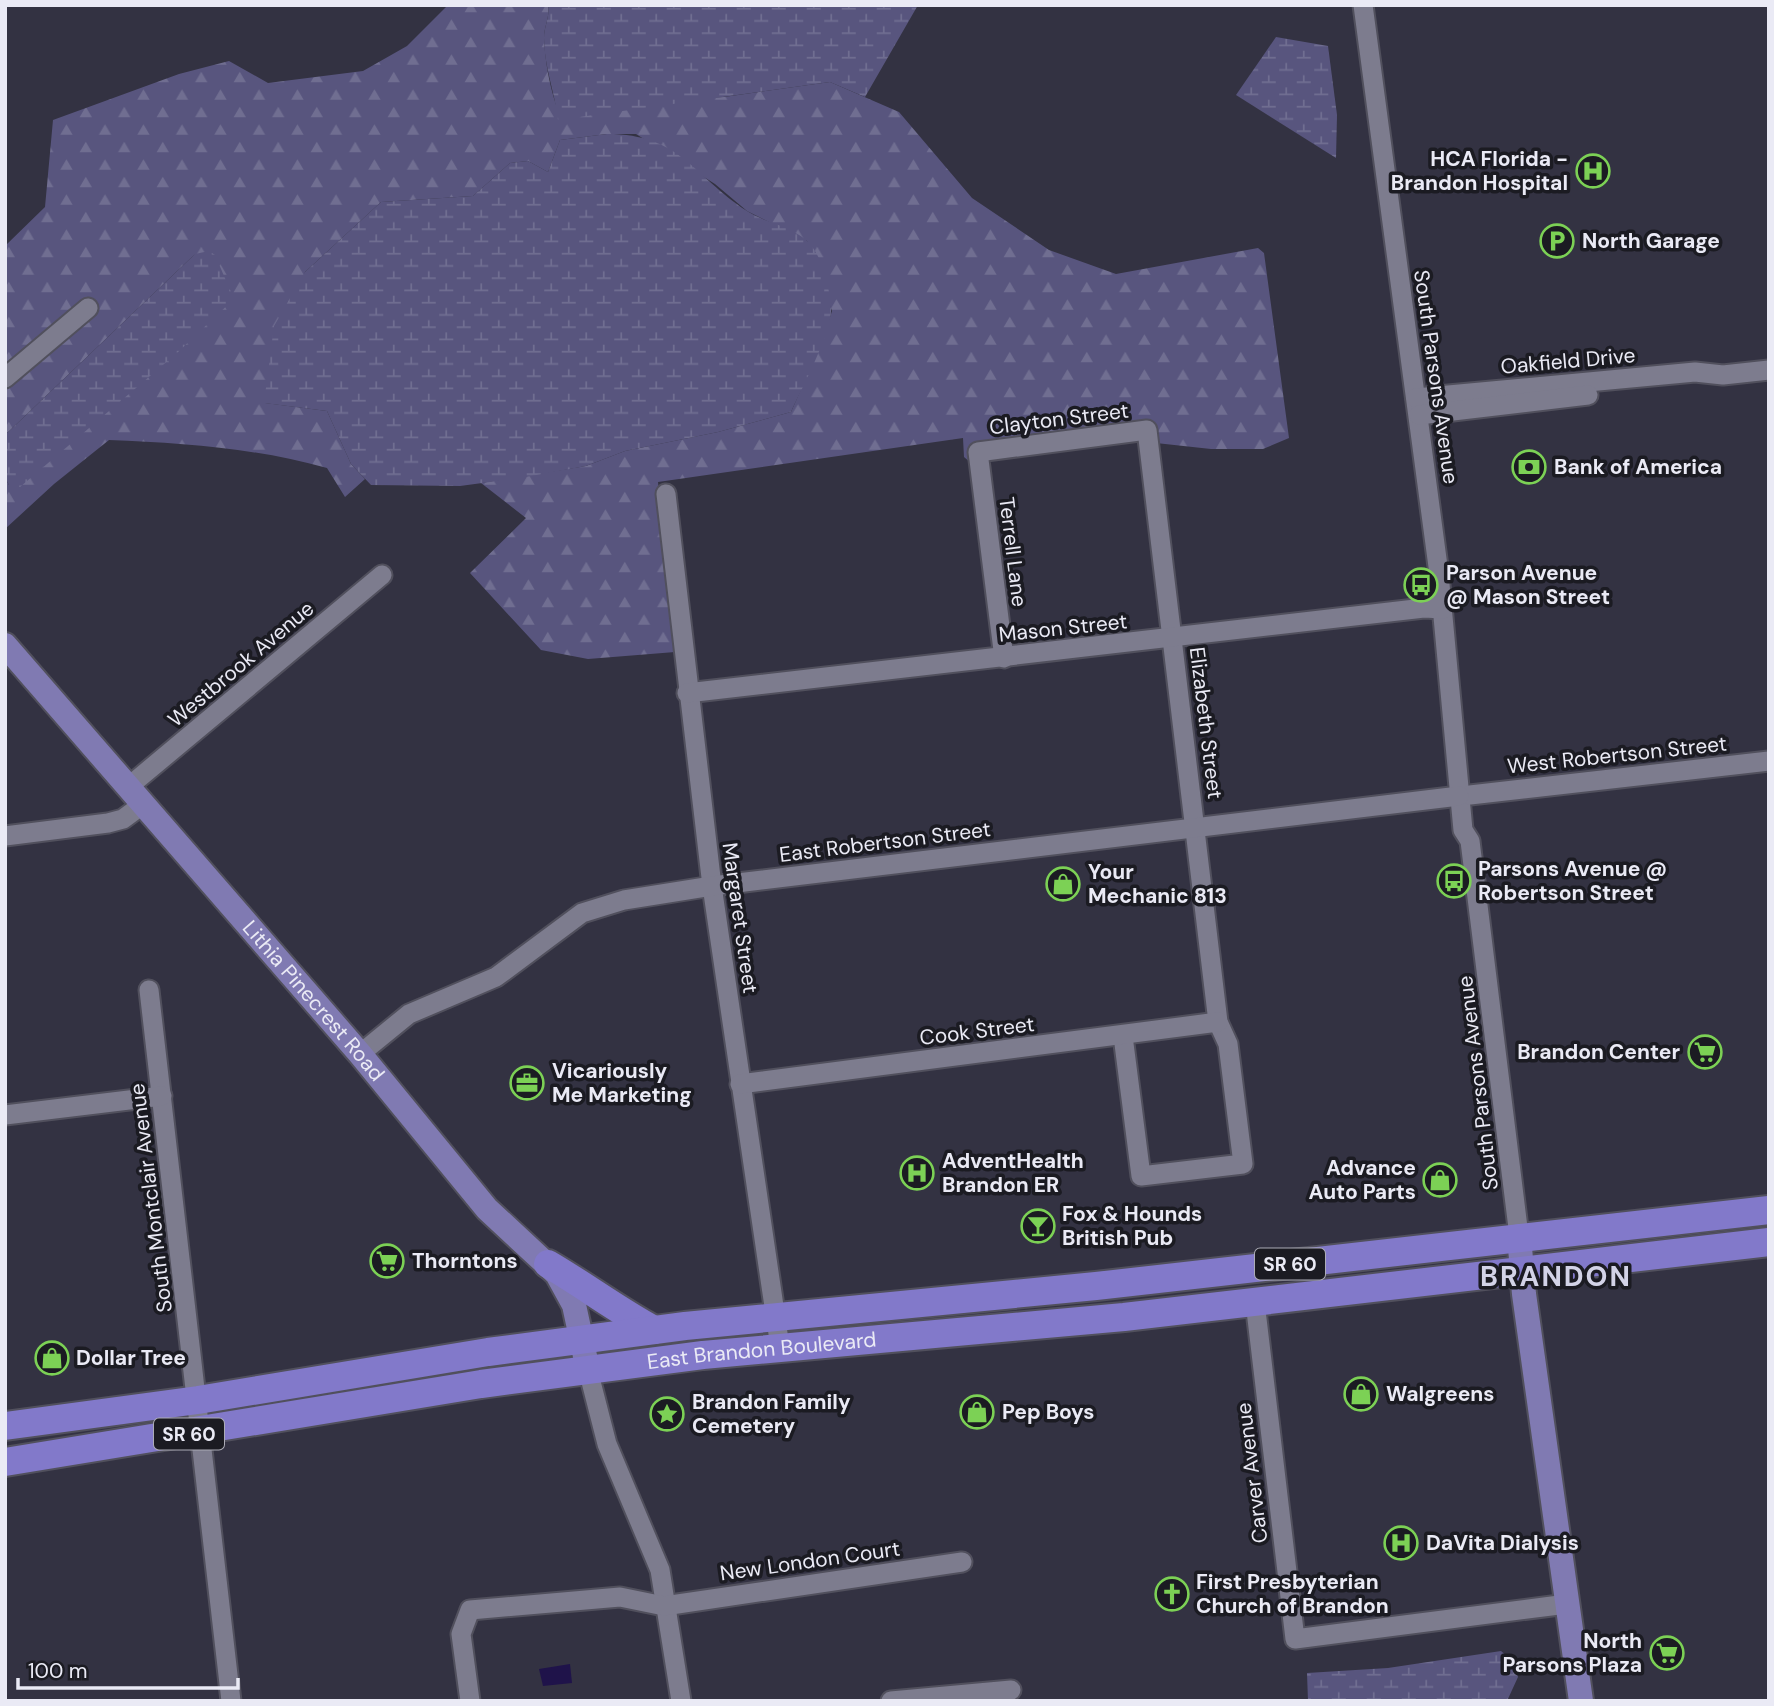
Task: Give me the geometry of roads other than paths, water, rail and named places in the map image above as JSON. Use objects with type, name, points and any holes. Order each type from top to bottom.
[{"type":"highway","name":"SR 60","points":[[1519,1236],[1769,1210]]},
{"type":"highway","name":"East Brandon Boulevard","points":[[5,1426],[198,1400],[582,1339],[776,1315],[1097,1286],[1519,1236]]},
{"type":"highway","name":"SR 60","points":[[1522,1270],[1769,1242]]},
{"type":"highway","points":[[548,1264],[589,1288],[625,1315],[654,1330]]},
{"type":"highway","name":"East Brandon Boulevard","points":[[5,1462],[202,1432],[481,1384],[588,1370],[780,1347],[1014,1329],[1522,1270]]},
{"type":"main road","name":"Lithia Pinecrest Road","points":[[5,645],[360,1054],[487,1209],[548,1264],[570,1295],[588,1370]]},
{"type":"main road","points":[[1519,1236],[1581,1701]]},
{"type":"street","name":"South Parsons Avenue","points":[[1363,5],[1443,609],[1459,756],[1455,765],[1465,795],[1464,830],[1470,841],[1519,1236]]},
{"type":"street","points":[[5,378],[88,308]]},
{"type":"street","name":"Oakfield Drive","points":[[1418,407],[1697,383],[1723,374],[1769,370]]},
{"type":"street","name":"Clayton Street","points":[[978,452],[1147,430]]},
{"type":"street","name":"Elizabeth Street","points":[[1123,1036],[1141,1176],[1243,1164],[1228,1044],[1219,1022],[1147,430]]},
{"type":"street","name":"Terrell Lane","points":[[978,452],[1004,658]]},
{"type":"street","name":"Margaret Street","points":[[666,494],[687,694],[712,886],[780,1347]]},
{"type":"street","name":"Westbrook Avenue","points":[[5,836],[108,823],[123,818],[135,796],[382,575]]},
{"type":"street","name":"Mason Street","points":[[687,694],[1424,608],[1443,609]]},
{"type":"street","name":"West Robertson Street","points":[[1465,795],[1769,761]]},
{"type":"street","name":"East Robertson Street","points":[[360,1054],[399,1021],[435,1001],[496,976],[582,913],[624,900],[712,886],[1465,795]]},
{"type":"street","name":"South Montclair Avenue","points":[[149,990],[232,1701]]},
{"type":"street","name":"Cook Street","points":[[740,1084],[1219,1022]]},
{"type":"street","points":[[5,1115],[162,1096]]},
{"type":"street","name":"Carver Avenue","points":[[1255,1302],[1295,1639],[1567,1604]]},
{"type":"street","points":[[588,1370],[607,1444],[660,1570],[681,1701]]},
{"type":"street","name":"New London Court","points":[[470,1701],[461,1634],[470,1609],[620,1597],[664,1606],[962,1562]]},
{"type":"street","points":[[891,1701],[1012,1690]]},
{"type":"place","name":"HCA Florida - Brandon Hospital","points":[[1593,171]]},
{"type":"place","name":"North Garage","points":[[1557,241]]},
{"type":"place","name":"Bank of America","points":[[1529,467]]},
{"type":"place","name":"Parson Avenue @ Mason Street","points":[[1421,585]]},
{"type":"place","name":"Parsons Avenue @ Robertson Street","points":[[1454,881]]},
{"type":"place","name":"Your Mechanic 813","points":[[1063,884]]},
{"type":"place","name":"Brandon Center","points":[[1705,1052]]},
{"type":"place","name":"Vicariously Me Marketing","points":[[527,1083]]},
{"type":"place","name":"AdventHealth Brandon ER","points":[[917,1173]]},
{"type":"place","name":"Advance Auto Parts","points":[[1440,1180]]},
{"type":"place","name":"Fox & Hounds British Pub","points":[[1038,1226]]},
{"type":"place","name":"Thorntons","points":[[387,1261]]},
{"type":"place","name":"Dollar Tree","points":[[52,1358]]},
{"type":"place","name":"Walgreens","points":[[1361,1394]]},
{"type":"place","name":"Pep Boys","points":[[977,1412]]},
{"type":"place","name":"Brandon Family Cemetery","points":[[667,1414]]},
{"type":"place","name":"DaVita Dialysis","points":[[1401,1543]]},
{"type":"place","name":"First Presbyterian Church of Brandon","points":[[1172,1594]]},
{"type":"place","name":"North Parsons Plaza","points":[[1667,1653]]},
{"type":"district","name":"BRANDON","points":[[1556,1276]]}]
